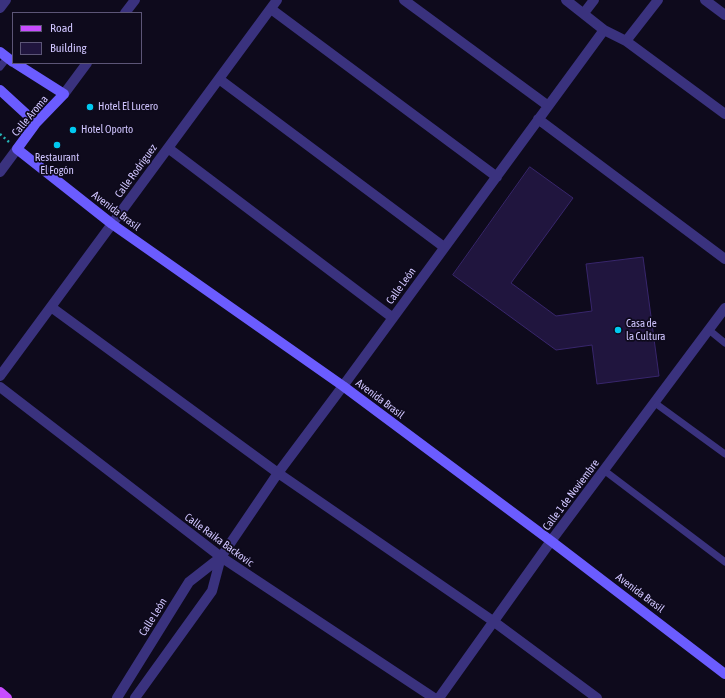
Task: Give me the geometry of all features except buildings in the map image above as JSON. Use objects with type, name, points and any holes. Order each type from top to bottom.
[{"type":"main road","points":[[17,64],[64,94]]},
{"type":"main road","points":[[0,90],[36,123]]},
{"type":"main road","name":"Calle Aroma","points":[[17,149],[36,123],[64,94]]},
{"type":"main road","name":"Avenida Brasil","points":[[17,149],[112,224],[343,386],[551,541],[725,674]]},
{"type":"main road","points":[[0,692],[7,698]]},
{"type":"street","points":[[0,8],[6,0]]},
{"type":"street","points":[[126,12],[135,0]]},
{"type":"street","name":"Calle Rodriguez","points":[[0,376],[277,0]]},
{"type":"street","points":[[404,0],[547,105]]},
{"type":"street","points":[[566,0],[604,30],[626,41],[725,114]]},
{"type":"street","points":[[584,13],[594,0]]},
{"type":"street","points":[[626,41],[658,0]]},
{"type":"street","points":[[705,0],[725,15]]},
{"type":"street","points":[[271,9],[496,177]]},
{"type":"street","name":"Calle León","points":[[117,698],[189,582],[221,557],[278,472],[393,318],[547,105],[604,30]]},
{"type":"street","points":[[64,94],[87,64]]},
{"type":"street","points":[[219,79],[444,247]]},
{"type":"street","points":[[538,119],[725,259]]},
{"type":"street","points":[[168,148],[393,318]]},
{"type":"street","name":"Calle Aroma","points":[[0,172],[17,149]]},
{"type":"street","points":[[51,307],[278,472],[494,621],[597,698]]},
{"type":"street","name":"Calle 1 de Noviembre","points":[[439,698],[551,541],[605,471],[725,308]]},
{"type":"street","name":"Calle Raika Backovic","points":[[0,387],[221,557],[434,698]]},
{"type":"street","name":"Calle León","points":[[135,698],[212,591],[221,557]]},
{"type":"lane","points":[[0,67],[9,59]]},
{"type":"lane","points":[[709,330],[725,343]]},
{"type":"lane","points":[[655,403],[725,454]]},
{"type":"lane","points":[[605,471],[725,562]]},
{"type":"place","name":"Hotel El Lucero","points":[[90,107]]},
{"type":"place","name":"Hotel Oporto","points":[[73,130]]},
{"type":"place","name":"Restaurant El Fogón","points":[[57,145]]},
{"type":"place","name":"Casa de la Cultura","points":[[618,330]]}]
